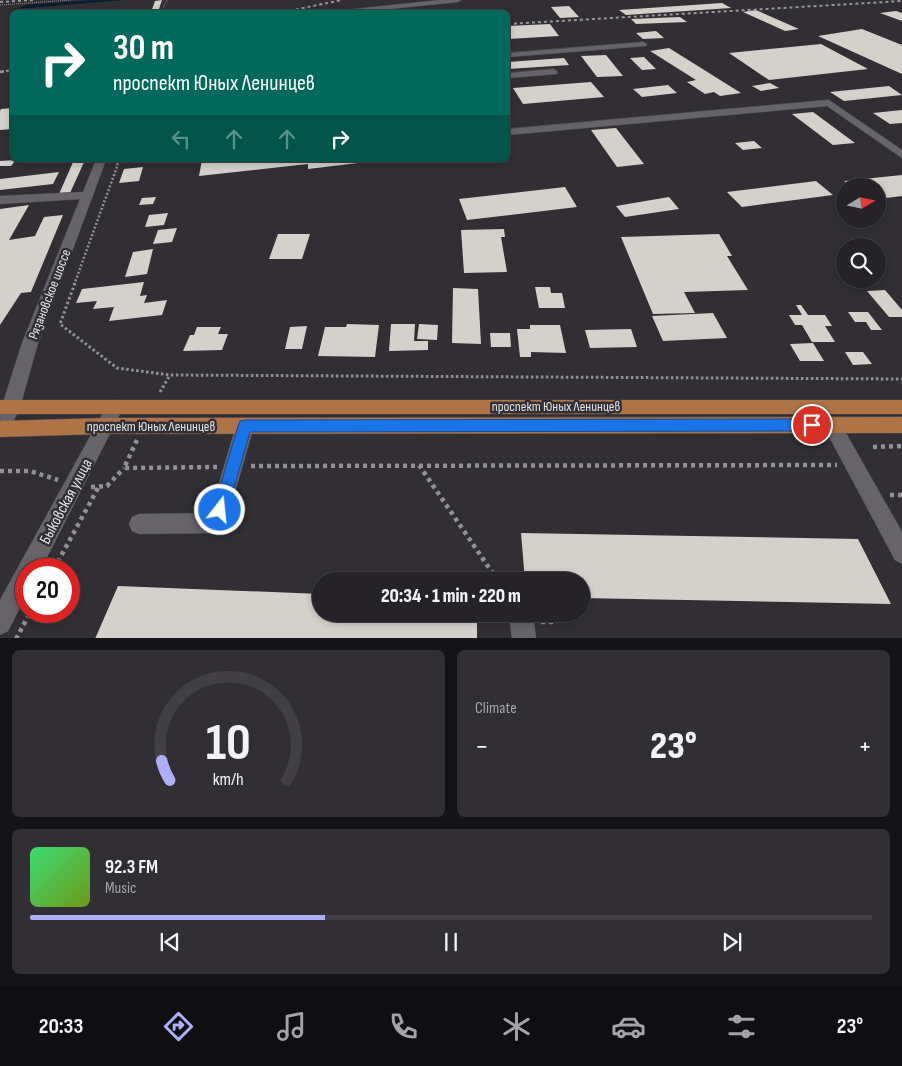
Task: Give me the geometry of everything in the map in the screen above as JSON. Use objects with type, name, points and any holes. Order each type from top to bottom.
[{"type":"main road","name":"проспект Юных Ленинцев","points":[[5,407],[902,406]]},
{"type":"main road","name":"проспект Юных Ленинцев","points":[[0,429],[104,426],[902,425]]},
{"type":"street","points":[[365,10],[458,0]]},
{"type":"street","points":[[510,55],[643,44]]},
{"type":"street","points":[[510,76],[554,72]]},
{"type":"street","points":[[510,132],[829,103],[902,155]]},
{"type":"street","name":"Рязановское шоссе","points":[[0,429],[5,407],[101,162]]},
{"type":"street","points":[[0,200],[88,195]]},
{"type":"street","name":"Быковская улица","points":[[35,558],[115,406]]},
{"type":"street","points":[[832,425],[902,554]]},
{"type":"street","points":[[139,524],[217,523],[245,426]]},
{"type":"street","points":[[0,623],[15,595]]},
{"type":"path","points":[[0,5],[71,0]]},
{"type":"path","points":[[118,162],[60,324],[117,368],[170,375],[902,379]]},
{"type":"path","points":[[152,406],[170,375]]},
{"type":"path","points":[[144,426],[124,468],[418,464],[853,465]]},
{"type":"path","points":[[873,447],[902,446]]},
{"type":"path","points":[[418,464],[492,572]]},
{"type":"path","points":[[60,558],[98,488]]},
{"type":"path","points":[[16,638],[24,623]]},
{"type":"water","points":[[92,0],[125,0],[17,9],[26,5]]},
{"type":"building","points":[[162,0],[159,10],[152,10],[155,1]]},
{"type":"building","points":[[722,3],[731,8],[626,15],[619,10]]},
{"type":"building","points":[[569,6],[579,17],[560,18],[551,7]]},
{"type":"building","points":[[756,10],[799,29],[785,31],[743,12]]},
{"type":"building","points":[[896,11],[902,13],[902,21],[880,13]]},
{"type":"building","points":[[680,17],[687,22],[636,24],[631,19]]},
{"type":"building","points":[[550,24],[559,36],[510,39],[510,26]]},
{"type":"building","points":[[862,29],[902,45],[902,74],[818,36]]},
{"type":"building","points":[[656,31],[664,38],[643,39],[636,33]]},
{"type":"building","points":[[821,44],[868,69],[769,80],[729,53]]},
{"type":"building","points":[[669,48],[741,93],[720,96],[714,92],[705,94],[687,82],[696,80],[650,51]]},
{"type":"building","points":[[606,55],[623,76],[597,77],[581,56]]},
{"type":"building","points":[[644,57],[656,69],[642,70],[630,58]]},
{"type":"building","points":[[564,58],[569,65],[510,69],[510,62]]},
{"type":"building","points":[[591,82],[604,97],[523,104],[513,88]]},
{"type":"building","points":[[770,83],[779,88],[761,91],[752,86]]},
{"type":"building","points":[[668,85],[677,93],[642,97],[633,89]]},
{"type":"building","points":[[889,86],[902,95],[844,101],[830,92]]},
{"type":"building","points":[[10,108],[10,129],[0,130],[1,109]]},
{"type":"building","points":[[902,110],[902,123],[890,124],[873,113]]},
{"type":"building","points":[[813,112],[855,143],[833,145],[792,114]]},
{"type":"building","points":[[616,128],[644,164],[617,167],[591,130]]},
{"type":"building","points":[[754,141],[762,148],[743,150],[735,143]]},
{"type":"building","points":[[0,161],[14,162],[11,166],[0,166]]},
{"type":"building","points":[[73,162],[84,162],[70,193],[59,194]]},
{"type":"building","points":[[202,162],[358,162],[308,169],[308,164],[199,176]]},
{"type":"building","points":[[143,167],[139,181],[119,183],[124,169]]},
{"type":"building","points":[[59,172],[53,184],[0,190],[0,179]]},
{"type":"building","points":[[902,175],[902,196],[886,198],[886,178],[873,178]]},
{"type":"building","points":[[816,181],[833,195],[742,207],[727,192]]},
{"type":"building","points":[[565,187],[577,207],[467,220],[459,199]]},
{"type":"building","points":[[156,197],[153,204],[139,205],[142,198]]},
{"type":"building","points":[[669,197],[679,209],[625,217],[616,206]]},
{"type":"building","points":[[29,205],[9,240],[35,236],[44,217],[63,215],[31,292],[21,293],[0,325],[0,209]]},
{"type":"building","points":[[168,213],[164,225],[145,227],[149,215]]},
{"type":"building","points":[[177,228],[172,242],[153,244],[158,230]]},
{"type":"building","points":[[504,229],[505,237],[501,237],[507,272],[464,273],[461,230]]},
{"type":"building","points":[[278,234],[310,234],[302,259],[269,259]]},
{"type":"building","points":[[719,234],[732,256],[727,256],[748,290],[684,292],[695,313],[653,314],[621,237]]},
{"type":"building","points":[[153,249],[147,274],[125,277],[133,252]]},
{"type":"building","points":[[144,282],[140,296],[147,295],[144,303],[167,300],[162,315],[109,321],[114,307],[93,309],[97,301],[76,303],[82,289]]},
{"type":"building","points":[[535,287],[550,287],[551,293],[562,293],[565,308],[539,308]]},
{"type":"building","points":[[453,288],[478,289],[481,344],[452,343]]},
{"type":"building","points":[[885,290],[902,310],[902,317],[889,317],[867,291]]},
{"type":"building","points":[[796,305],[801,305],[808,315],[825,315],[832,326],[825,326],[835,342],[812,342],[802,325],[795,325],[789,315],[802,315]]},
{"type":"building","points":[[848,312],[868,312],[882,330],[871,330],[866,322],[855,322]]},
{"type":"building","points":[[713,313],[727,338],[663,341],[652,316]]},
{"type":"building","points":[[347,324],[379,325],[375,357],[318,356],[325,327],[346,327]]},
{"type":"building","points":[[391,324],[415,324],[414,341],[428,341],[428,350],[389,351]]},
{"type":"building","points":[[419,324],[438,325],[437,340],[417,339]]},
{"type":"building","points":[[530,325],[560,325],[566,353],[531,352],[531,357],[520,357],[517,329],[530,329]]},
{"type":"building","points":[[307,326],[302,349],[285,349],[290,327]]},
{"type":"building","points":[[197,327],[221,327],[218,334],[228,334],[222,350],[183,351],[190,335],[194,335]]},
{"type":"building","points":[[631,329],[637,347],[590,348],[585,330]]},
{"type":"building","points":[[490,333],[510,333],[511,347],[491,347]]},
{"type":"building","points":[[813,343],[824,361],[800,361],[790,344]]},
{"type":"building","points":[[845,352],[863,352],[872,364],[853,365]]},
{"type":"building","points":[[521,533],[858,539],[891,604],[590,598],[590,572],[524,572]]},
{"type":"building","points":[[118,586],[312,594],[312,622],[477,622],[477,638],[95,638]]},
{"type":"railway","points":[[0,2],[33,0]]},
{"type":"railway","points":[[294,10],[342,0]]},
{"type":"railway","points":[[510,24],[902,1]]},
{"type":"railway","points":[[5,71],[0,72],[10,70]]},
{"type":"route","points":[[220,510],[245,426],[812,425]]}]
